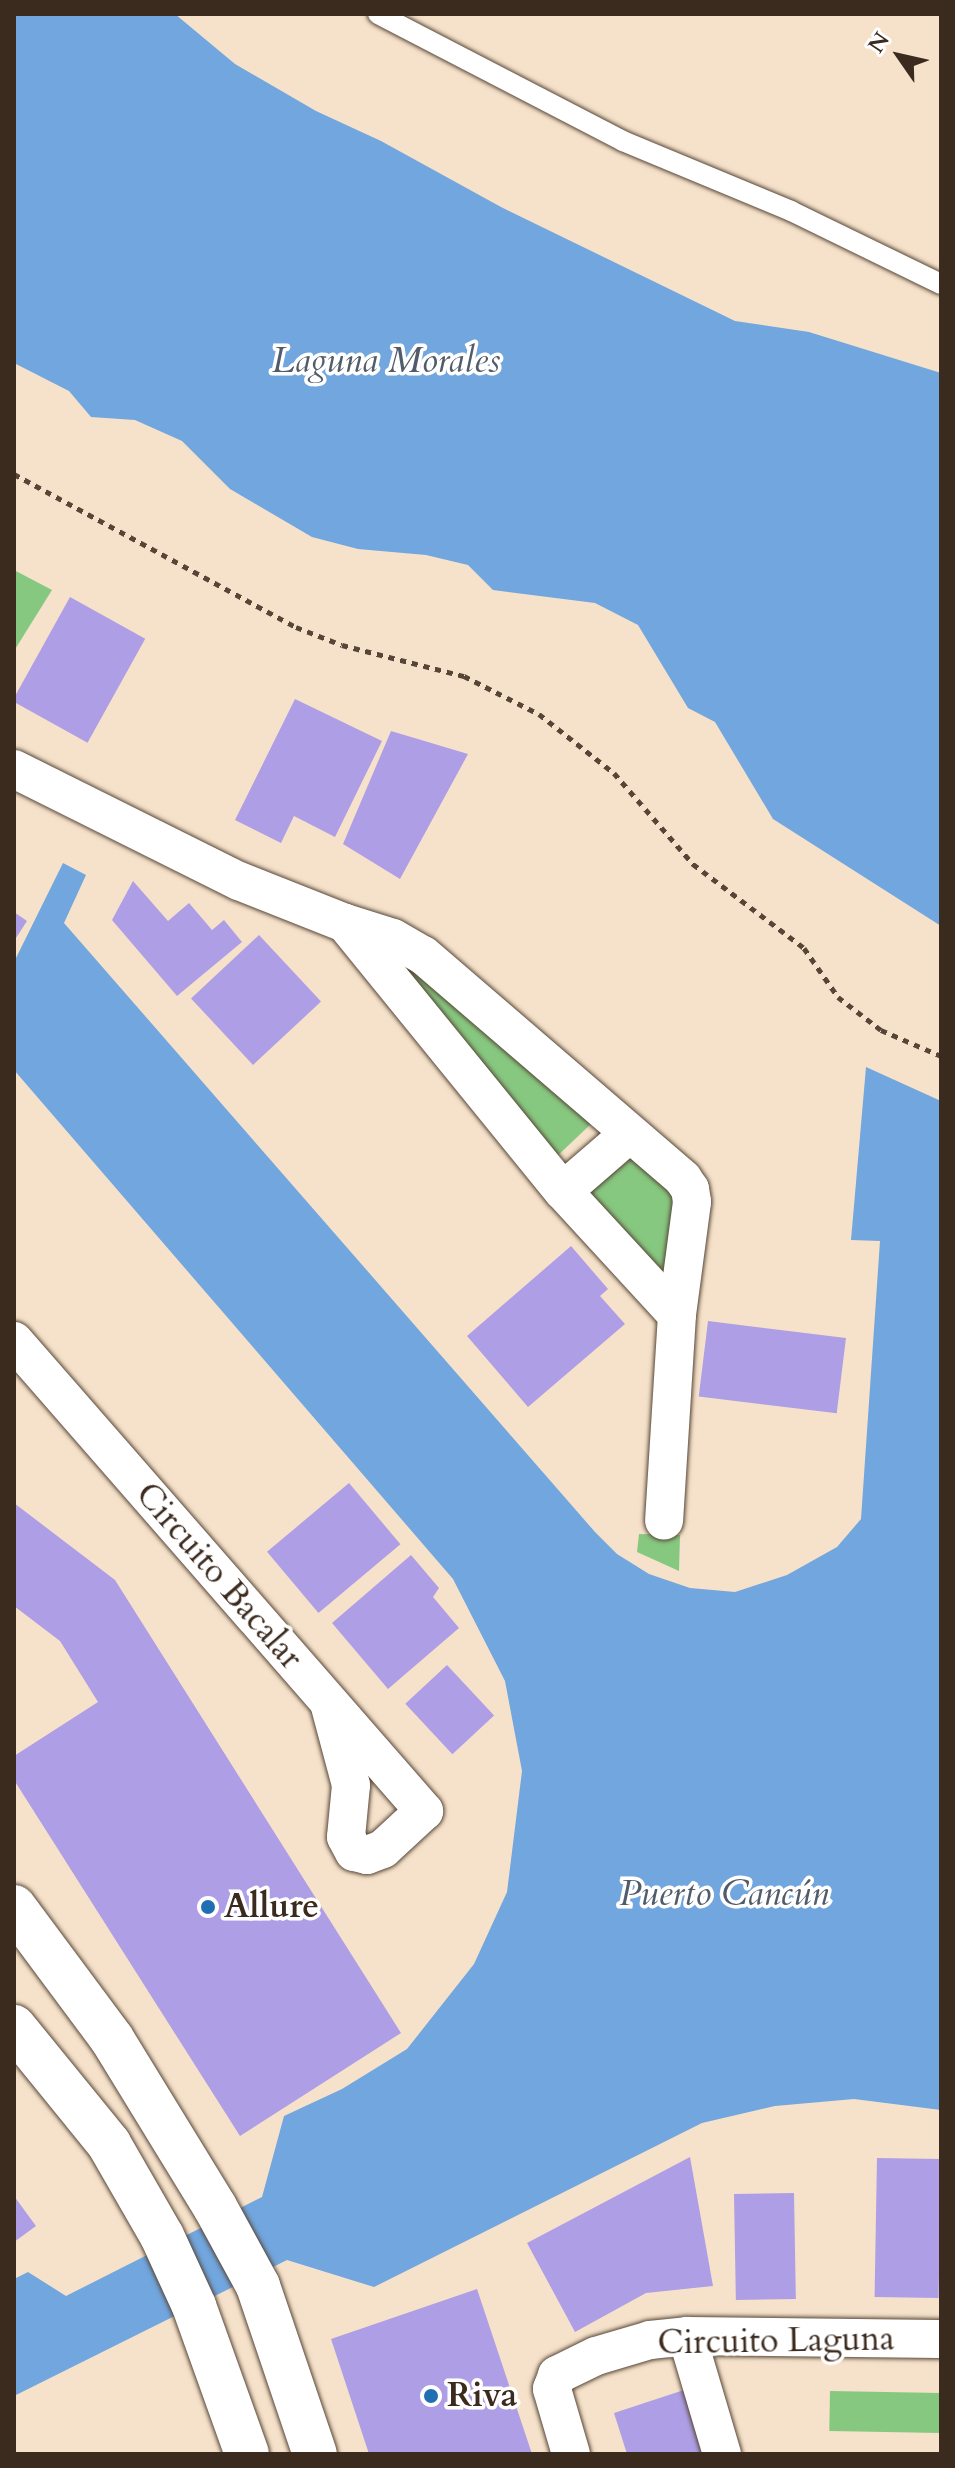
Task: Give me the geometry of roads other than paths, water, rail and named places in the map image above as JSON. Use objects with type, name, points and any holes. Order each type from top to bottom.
[{"type":"street","points":[[14,769],[213,869],[345,923],[393,938],[423,955],[690,1189],[692,1202],[677,1315],[664,1521]]},
{"type":"street","points":[[345,923],[563,1191],[677,1315]]},
{"type":"street","points":[[563,1191],[629,1134]]},
{"type":"street","name":"Circuito Bacalar","points":[[14,1341],[424,1811],[383,1849],[367,1855],[354,1852],[346,1837],[351,1785],[329,1703]]},
{"type":"street","points":[[14,1907],[112,2039],[215,2207],[258,2286],[315,2454]]},
{"type":"street","points":[[14,2027],[109,2144],[162,2236],[194,2306],[247,2454]]},
{"type":"street","points":[[687,2336],[722,2454]]},
{"type":"street","name":"Circuito Laguna","points":[[571,2454],[555,2409],[552,2389],[557,2375],[596,2356],[650,2340],[687,2336],[941,2339]]},
{"type":"lane","points":[[378,14],[623,141],[791,211],[941,284]]},
{"type":"water","name":"Laguna Morales","points":[[14,14],[175,14],[235,64],[316,111],[381,141],[501,207],[735,321],[809,332],[941,373],[941,926],[773,819],[715,722],[688,708],[638,625],[595,603],[493,590],[468,565],[426,555],[358,549],[312,537],[230,489],[182,441],[135,420],[91,417],[69,391],[14,363]]},
{"type":"water","name":"Puerto Cancún","points":[[63,863],[86,875],[64,923],[595,1532],[617,1554],[649,1574],[690,1588],[735,1592],[787,1575],[837,1547],[861,1519],[880,1241],[851,1240],[866,1067],[941,1101],[941,2110],[854,2099],[775,2106],[702,2123],[374,2287],[287,2260],[14,2396],[14,2279],[28,2272],[66,2296],[262,2197],[284,2116],[342,2089],[407,2049],[474,1964],[507,1892],[522,1771],[505,1681],[453,1579],[14,1070],[14,962]]},
{"type":"place","name":"Allure","points":[[208,1907]]},
{"type":"place","name":"Riva","points":[[431,2396]]}]
